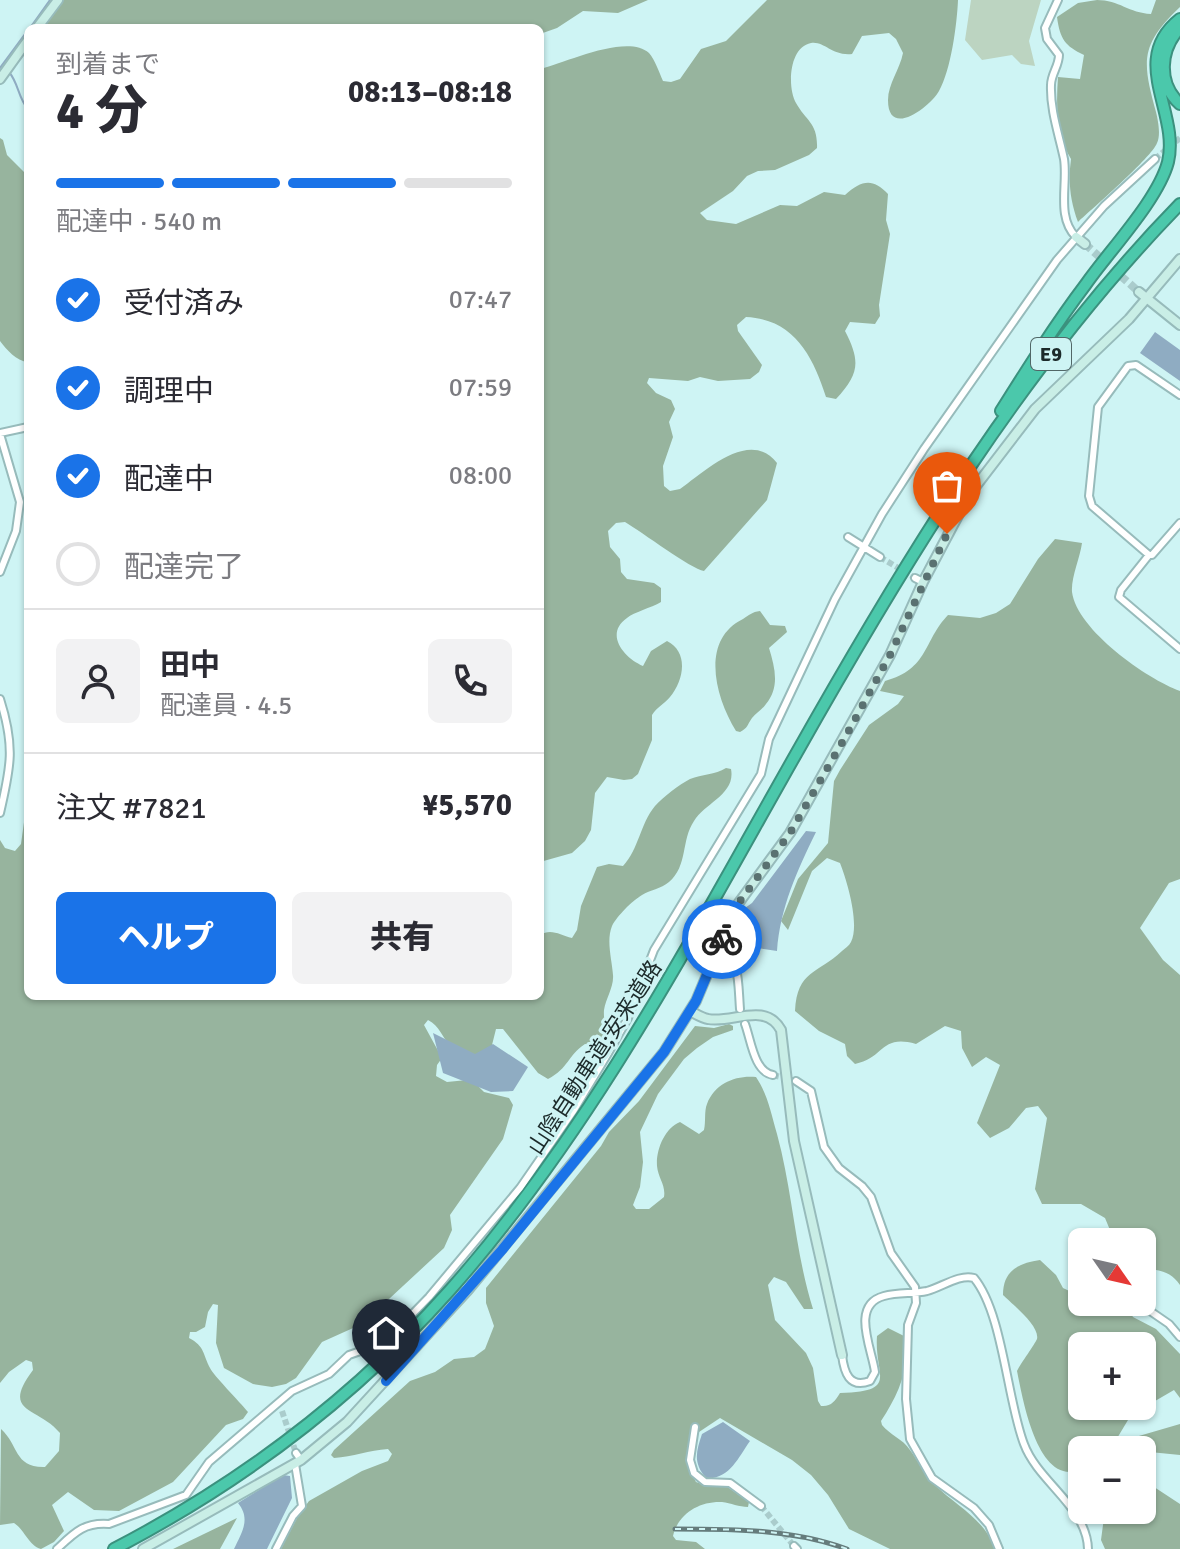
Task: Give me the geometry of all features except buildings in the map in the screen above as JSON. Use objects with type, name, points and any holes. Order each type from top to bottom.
[{"type":"highway","points":[[937,516],[1036,355],[1159,185],[1170,149],[1156,62],[1160,44],[1180,19]]},
{"type":"highway","points":[[1180,28],[1171,37],[1163,56],[1164,77],[1172,97],[1180,104]]},
{"type":"highway","name":"山陰自動車道;安来道路","points":[[114,1549],[196,1503],[332,1406],[412,1330],[487,1246],[540,1178],[603,1086],[678,963],[829,695],[937,516],[1044,362],[1123,266],[1180,204]]},
{"type":"main road","points":[[40,24],[58,0]]},
{"type":"main road","points":[[0,79],[3,68],[24,44]]},
{"type":"main road","points":[[1076,237],[1085,244]]},
{"type":"main road","points":[[143,1549],[297,1459],[347,1422],[468,1290],[664,1052],[690,1011],[735,908],[790,833],[890,655],[919,580],[969,495],[1053,389],[1147,299],[1180,259]]},
{"type":"main road","points":[[1139,292],[1180,325]]},
{"type":"main road","points":[[690,1011],[712,1020],[760,1016],[773,1019],[781,1030],[794,1141],[842,1355]]},
{"type":"street","points":[[1058,0],[1045,28],[1047,39],[1059,55],[1051,87],[1058,141],[1064,160],[1063,201],[1072,233],[1076,237]]},
{"type":"street","points":[[57,1549],[81,1527],[109,1524],[186,1495],[209,1462],[292,1391],[329,1374],[349,1355],[390,1337],[429,1297],[494,1220],[574,1110],[628,1018],[654,950],[761,774],[769,739],[862,546],[924,449],[1057,260],[1104,206],[1155,159]]},
{"type":"street","points":[[1149,555],[1089,502],[1098,407],[1131,364],[1180,395]]},
{"type":"street","points":[[0,572],[16,531],[20,502],[0,433],[24,428]]},
{"type":"street","points":[[1180,523],[1149,555],[1121,590],[1119,597],[1180,649]]},
{"type":"street","points":[[848,537],[880,557]]},
{"type":"street","points":[[0,699],[10,737],[11,765],[0,813]]},
{"type":"street","points":[[721,941],[733,953],[740,1009]]},
{"type":"street","points":[[745,1024],[760,1069],[773,1075]]},
{"type":"street","points":[[796,1081],[811,1091],[824,1147],[839,1168],[871,1197],[891,1253],[916,1293],[916,1303],[908,1325],[906,1399],[910,1439],[932,1478],[974,1508],[989,1525],[999,1549]]},
{"type":"street","points":[[842,1355],[844,1370],[851,1380],[858,1384],[870,1381],[875,1372],[865,1322],[872,1301],[884,1295],[916,1293],[968,1277],[974,1278],[983,1290],[995,1327],[1024,1444],[1043,1477],[1078,1518],[1084,1528],[1088,1549]]},
{"type":"street","points":[[1156,1315],[1180,1337]]},
{"type":"street","points":[[279,1402],[282,1411]]},
{"type":"street","points":[[695,1427],[690,1460],[694,1473],[705,1482],[730,1483],[761,1506]]},
{"type":"street","points":[[276,1549],[285,1529],[302,1506],[297,1459]]},
{"type":"green space","points":[[64,0],[648,0],[618,13],[583,11],[544,33],[544,24],[44,24]]},
{"type":"green space","points":[[767,0],[958,0],[950,59],[939,91],[927,105],[902,119],[890,111],[888,100],[903,53],[889,33],[862,36],[852,54],[839,53],[816,43],[804,46],[794,60],[791,87],[796,103],[813,128],[817,148],[809,155],[775,170],[758,171],[747,176],[733,191],[700,213],[707,220],[736,224],[780,205],[797,206],[824,192],[845,195],[861,184],[877,185],[888,194],[886,220],[890,234],[880,316],[875,324],[850,322],[845,331],[854,351],[855,367],[849,382],[836,399],[826,397],[808,354],[789,332],[763,319],[746,317],[737,325],[738,331],[762,365],[750,379],[718,381],[700,377],[688,381],[649,378],[647,383],[656,393],[671,400],[675,409],[669,422],[673,437],[663,466],[664,486],[670,491],[680,489],[715,464],[741,451],[766,453],[777,463],[767,500],[704,571],[625,522],[616,523],[608,531],[610,547],[620,559],[621,572],[627,579],[654,583],[661,588],[661,602],[620,624],[617,631],[619,645],[629,657],[643,666],[651,651],[667,641],[679,652],[681,675],[670,697],[652,715],[652,740],[638,774],[624,780],[607,777],[595,793],[591,830],[585,841],[572,853],[544,861],[544,68],[596,51],[626,46],[649,53],[663,81],[671,82],[680,79],[701,49],[726,41]]},
{"type":"green space","points":[[971,0],[1041,0],[1029,41],[1035,66],[1021,64],[1012,55],[982,60],[965,40]]},
{"type":"green space","points":[[1097,0],[1151,14],[1156,0],[1180,0],[1180,7],[1157,32],[1148,55],[1148,79],[1159,128],[1157,143],[1133,171],[1078,222],[1070,191],[1071,159],[1062,140],[1058,120],[1057,88],[1058,77],[1080,79],[1084,55],[1064,41],[1057,17],[1078,3]]},
{"type":"green space","points":[[0,138],[7,155],[24,172],[24,361],[0,341]]},
{"type":"green space","points":[[1055,539],[1082,543],[1072,592],[1086,622],[1133,664],[1180,691],[1180,879],[1169,883],[1140,928],[1163,960],[1180,975],[1180,1285],[1172,1277],[1156,1271],[1156,1228],[1109,1228],[1105,1218],[1081,1204],[1042,1204],[1035,1189],[1047,1118],[1038,1106],[1026,1108],[1009,1128],[990,1138],[977,1123],[1000,1065],[986,1057],[972,1067],[962,1048],[961,1031],[945,1026],[916,1044],[889,1044],[872,1057],[855,1064],[847,1056],[845,1044],[819,1031],[795,1011],[804,980],[851,942],[854,925],[852,902],[840,863],[827,858],[812,871],[788,930],[781,921],[798,879],[828,843],[834,781],[840,770],[869,725],[904,696],[880,691],[885,681],[899,676],[918,662],[948,615],[980,618],[1010,604],[1038,559]]},
{"type":"green space","points":[[760,611],[770,625],[785,626],[787,632],[769,648],[775,677],[770,698],[740,732],[736,731],[722,702],[716,655],[729,628]]},
{"type":"green space","points":[[731,769],[729,785],[694,821],[675,876],[634,901],[612,926],[609,944],[613,979],[604,1010],[606,1032],[603,1046],[585,1044],[560,1071],[548,1079],[538,1073],[503,1029],[496,1029],[491,1049],[475,1056],[450,1045],[432,1022],[428,1020],[424,1025],[442,1058],[437,1065],[436,1076],[447,1082],[467,1080],[484,1092],[509,1098],[513,1105],[503,1139],[450,1215],[452,1230],[444,1248],[362,1324],[322,1342],[296,1378],[286,1384],[272,1387],[253,1384],[224,1368],[216,1343],[218,1305],[213,1304],[205,1327],[190,1332],[189,1338],[201,1348],[212,1371],[248,1412],[243,1419],[226,1425],[173,1482],[119,1511],[94,1510],[68,1492],[52,1505],[64,1531],[54,1542],[41,1549],[14,1523],[0,1525],[1,1429],[22,1460],[45,1467],[59,1451],[60,1433],[21,1402],[24,1384],[33,1370],[32,1362],[26,1360],[0,1383],[0,840],[5,848],[15,851],[21,844],[24,822],[24,1000],[544,1000],[544,933],[572,938],[597,867],[609,864],[623,866],[633,852],[650,813],[659,802],[690,779]]},
{"type":"green space","points":[[729,1024],[733,1030],[713,1037],[684,1059],[658,1094],[640,1132],[643,1162],[640,1187],[633,1205],[636,1209],[649,1209],[664,1197],[657,1159],[662,1140],[670,1129],[680,1122],[699,1134],[704,1130],[706,1107],[715,1091],[734,1079],[756,1077],[766,1097],[777,1134],[813,1309],[804,1309],[786,1282],[774,1277],[768,1285],[775,1320],[806,1353],[813,1368],[821,1406],[832,1403],[840,1393],[859,1392],[877,1385],[880,1371],[877,1336],[888,1328],[904,1336],[904,1370],[898,1391],[881,1421],[882,1425],[907,1446],[935,1485],[977,1521],[995,1549],[890,1549],[849,1529],[828,1495],[811,1475],[792,1460],[720,1418],[690,1438],[688,1467],[696,1482],[707,1486],[726,1486],[749,1502],[748,1507],[713,1502],[685,1515],[673,1536],[676,1540],[696,1542],[705,1549],[281,1549],[309,1501],[362,1471],[388,1461],[392,1454],[388,1449],[334,1458],[331,1455],[334,1450],[410,1381],[435,1372],[454,1359],[474,1357],[485,1349],[494,1326],[486,1303],[486,1288],[609,1132],[639,1101],[695,1026],[714,1028]]},
{"type":"green space","points":[[1040,1260],[1056,1275],[1063,1288],[1068,1290],[1068,1316],[1132,1316],[1156,1329],[1180,1354],[1180,1398],[1174,1390],[1156,1400],[1156,1332],[1068,1332],[1068,1420],[1128,1420],[1118,1436],[1068,1436],[1068,1472],[1054,1466],[1044,1454],[1035,1438],[1024,1401],[1017,1371],[1036,1341],[1037,1334],[1003,1295],[1009,1274],[1019,1266]]},
{"type":"green space","points":[[1180,1424],[1180,1455],[1156,1453],[1156,1436],[1139,1436]]},
{"type":"green space","points":[[1156,1488],[1180,1504],[1180,1549],[1105,1549],[1101,1540],[1103,1524],[1156,1524]]},
{"type":"green space","points":[[237,1518],[220,1549],[173,1549]]},
{"type":"water","points":[[1155,332],[1180,350],[1180,381],[1140,353]]},
{"type":"water","points":[[806,831],[816,832],[786,905],[777,951],[736,945],[728,933],[738,913],[752,903]]},
{"type":"water","points":[[433,1033],[475,1054],[493,1044],[528,1067],[513,1091],[491,1092],[443,1073]]},
{"type":"water","points":[[723,1422],[750,1441],[727,1472],[706,1478],[697,1462],[700,1440],[702,1434]]},
{"type":"water","points":[[283,1475],[290,1476],[292,1498],[267,1549],[234,1549],[245,1520],[238,1503]]},
{"type":"waterway","points":[[33,24],[50,0]]},
{"type":"waterway","points":[[0,68],[24,35]]},
{"type":"waterway","points":[[9,72],[24,103]]},
{"type":"tunnel","points":[[1155,159],[1180,138]]},
{"type":"tunnel","points":[[1085,244],[1139,292]]},
{"type":"tunnel","points":[[880,557],[915,578]]},
{"type":"tunnel","points":[[773,1075],[796,1081]]},
{"type":"tunnel","points":[[282,1411],[296,1453]]},
{"type":"tunnel","points":[[761,1506],[794,1546]]},
{"type":"railway","points":[[675,1529],[784,1534],[847,1549]]},
{"type":"way so far","points":[[722,939],[735,908],[790,833],[846,736],[890,655],[947,534]]},
{"type":"route","points":[[386,1381],[502,1250],[664,1052],[696,1001],[722,939]]}]
